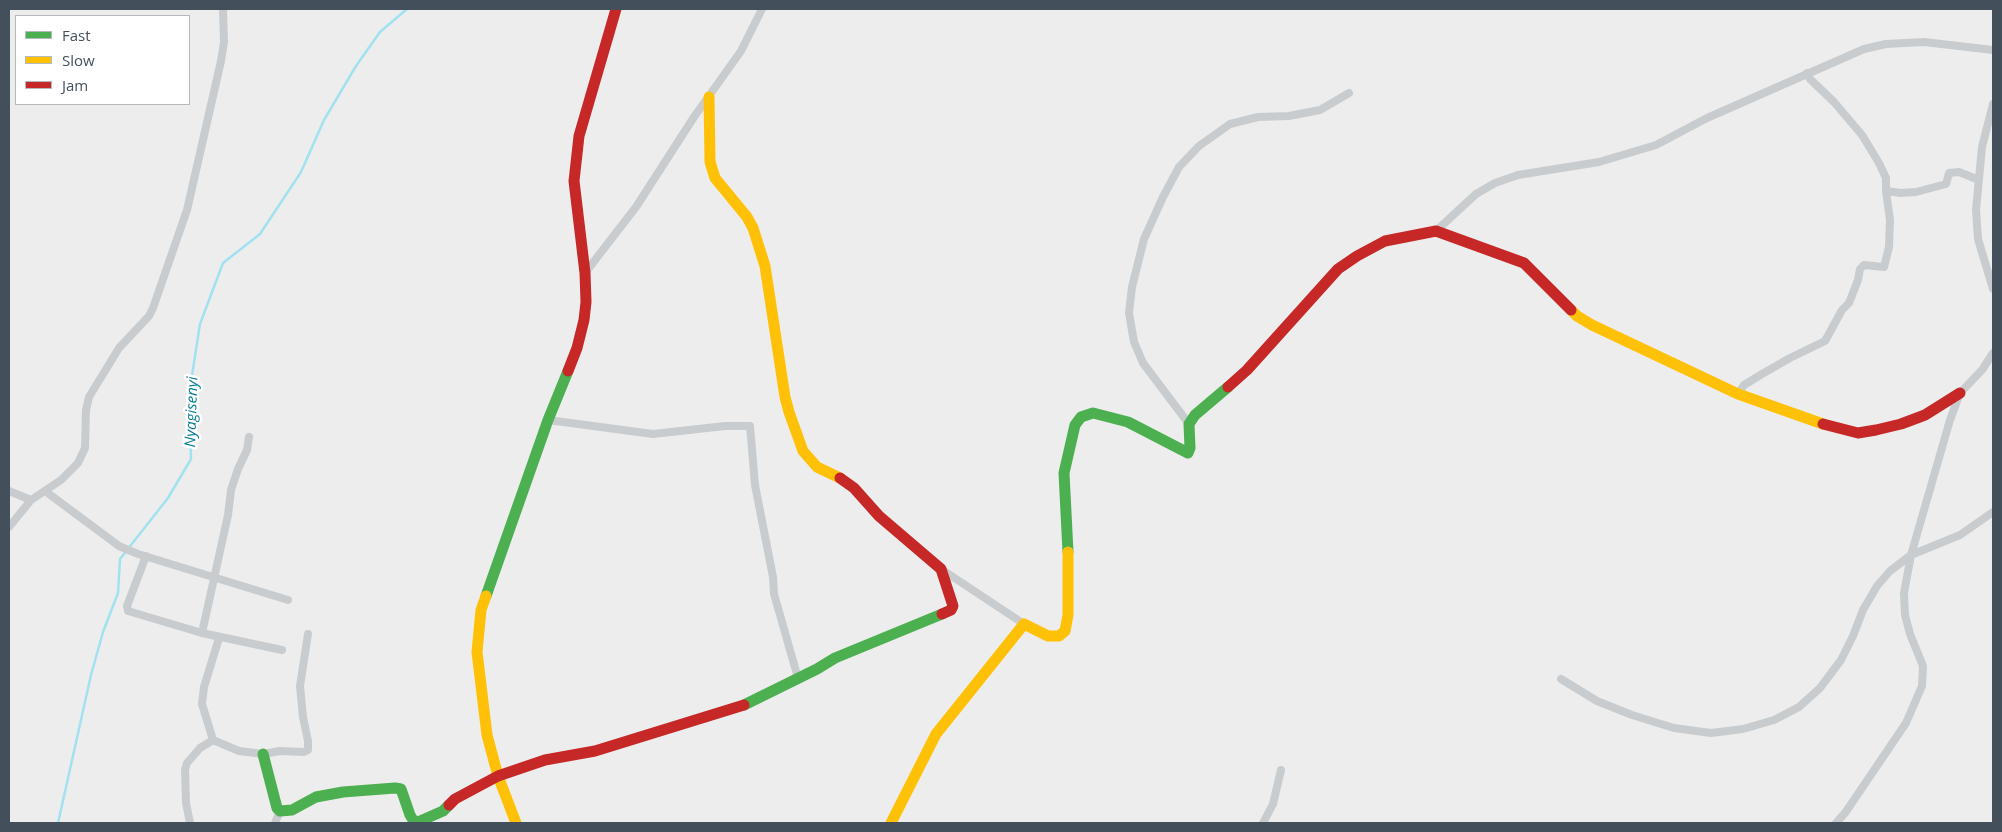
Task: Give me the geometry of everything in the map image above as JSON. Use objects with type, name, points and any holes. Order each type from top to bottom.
[{"type":"street","points":[[9,527],[31,500],[61,480],[78,463],[85,448],[86,410],[89,397],[118,348],[149,316],[161,289],[188,210],[221,61],[224,42],[223,9]]},
{"type":"street","points":[[516,823],[498,776],[487,735],[477,652],[481,610],[548,420],[577,348],[586,302],[585,272],[574,182],[579,136],[601,54],[616,9]]},
{"type":"street","points":[[585,272],[636,207],[694,117],[741,51],[762,9]]},
{"type":"street","points":[[1436,231],[1476,194],[1495,184],[1518,175],[1599,162],[1656,145],[1707,118],[1864,49],[1886,44],[1924,42],[1993,50]]},
{"type":"street","points":[[1738,394],[1744,385],[1762,374],[1825,341],[1842,310],[1849,303],[1860,269],[1864,265],[1884,266],[1890,248],[1890,220],[1886,178],[1880,163],[1862,135],[1834,102],[1810,79],[1807,73]]},
{"type":"street","points":[[709,97],[710,162],[716,178],[747,217],[753,228],[765,266],[785,397],[803,451],[817,467],[836,476],[854,488],[878,516],[897,530],[941,569],[1024,624],[1048,636],[1059,636],[1064,631],[1068,615],[1068,539],[1064,473],[1075,425],[1081,417],[1093,413],[1128,422],[1188,453],[1190,448],[1189,424],[1143,363],[1134,342],[1129,313],[1132,286],[1144,239],[1179,166],[1199,146],[1230,124],[1258,117],[1289,116],[1320,110],[1349,93]]},
{"type":"street","points":[[1993,104],[1982,148],[1976,210],[1978,239],[1993,289]]},
{"type":"street","points":[[1886,191],[1900,193],[1916,192],[1946,184],[1949,173],[1959,172],[1979,180]]},
{"type":"street","points":[[1189,424],[1196,415],[1247,370],[1338,269],[1385,241],[1436,231],[1524,264],[1545,282],[1577,316],[1624,341],[1738,394],[1836,429],[1858,432],[1876,430],[1925,415],[1960,393],[1982,370],[1993,353]]},
{"type":"street","points":[[1836,823],[1845,813],[1906,723],[1922,686],[1923,666],[1910,634],[1905,615],[1904,593],[1911,556],[1950,420],[1960,393]]},
{"type":"street","points":[[548,420],[653,434],[725,426],[750,426],[755,484],[770,560],[774,594],[798,678]]},
{"type":"street","points":[[202,633],[228,515],[231,490],[247,450],[249,437]]},
{"type":"street","points":[[9,491],[31,500]]},
{"type":"street","points":[[45,491],[119,546],[288,600]]},
{"type":"street","points":[[1561,679],[1597,701],[1632,715],[1674,728],[1711,734],[1743,729],[1774,720],[1799,707],[1820,688],[1841,660],[1863,610],[1877,586],[1890,571],[1911,556],[1960,535],[1993,512]]},
{"type":"street","points":[[146,556],[127,606],[128,611],[219,638],[282,650]]},
{"type":"street","points":[[280,811],[292,810],[316,797],[343,792],[395,788],[401,789],[410,815],[413,820],[418,822],[443,811],[455,799],[498,776],[545,760],[595,751],[736,709],[835,658],[951,610],[953,606],[952,599],[941,569]]},
{"type":"street","points":[[891,823],[936,734],[1024,624]]},
{"type":"street","points":[[213,740],[239,751],[263,754],[304,752],[308,750],[300,686],[308,634]]},
{"type":"street","points":[[213,740],[202,704],[204,687],[219,638]]},
{"type":"street","points":[[190,823],[186,803],[185,770],[187,763],[200,748],[213,740]]},
{"type":"street","points":[[263,754],[269,782],[277,808],[280,811]]},
{"type":"street","points":[[1262,823],[1273,804],[1281,770]]},
{"type":"street","points":[[275,823],[280,811]]},
{"type":"waterway","name":"Nyagisenyi","points":[[58,823],[91,675],[103,632],[118,593],[120,559],[168,498],[191,459],[189,395],[200,324],[223,263],[260,234],[301,172],[324,120],[356,66],[380,32],[407,9]]},
{"type":"traffic: fast","points":[[486,596],[548,420],[568,371]]},
{"type":"traffic: fast","points":[[1068,552],[1064,473],[1075,425],[1081,417],[1093,413],[1128,422],[1188,453],[1190,448],[1189,424],[1195,415],[1228,387]]},
{"type":"traffic: fast","points":[[744,705],[817,669],[835,658],[942,614]]},
{"type":"traffic: fast","points":[[263,754],[277,808],[280,811],[292,810],[316,797],[343,792],[395,788],[401,789],[410,815],[413,820],[418,822],[443,811],[449,805]]},
{"type":"traffic: slow","points":[[709,97],[710,162],[715,178],[747,217],[753,228],[765,266],[785,397],[789,412],[803,451],[817,467],[840,478]]},
{"type":"traffic: slow","points":[[1571,310],[1592,325],[1738,394],[1823,424]]},
{"type":"traffic: slow","points":[[891,823],[936,734],[1024,624],[1048,636],[1059,636],[1065,631],[1068,615],[1068,552]]},
{"type":"traffic: slow","points":[[486,596],[481,610],[477,652],[487,735],[498,776],[516,823]]},
{"type":"traffic: jam","points":[[568,371],[577,348],[586,302],[585,273],[574,181],[579,136],[616,9]]},
{"type":"traffic: jam","points":[[1228,387],[1247,370],[1338,269],[1385,241],[1436,231],[1524,263],[1571,310]]},
{"type":"traffic: jam","points":[[1823,424],[1858,433],[1876,430],[1901,424],[1925,415],[1960,393]]},
{"type":"traffic: jam","points":[[840,478],[854,488],[879,516],[941,569],[953,606],[951,610],[942,614]]},
{"type":"traffic: jam","points":[[449,805],[455,799],[498,776],[545,760],[595,751],[744,705]]}]
